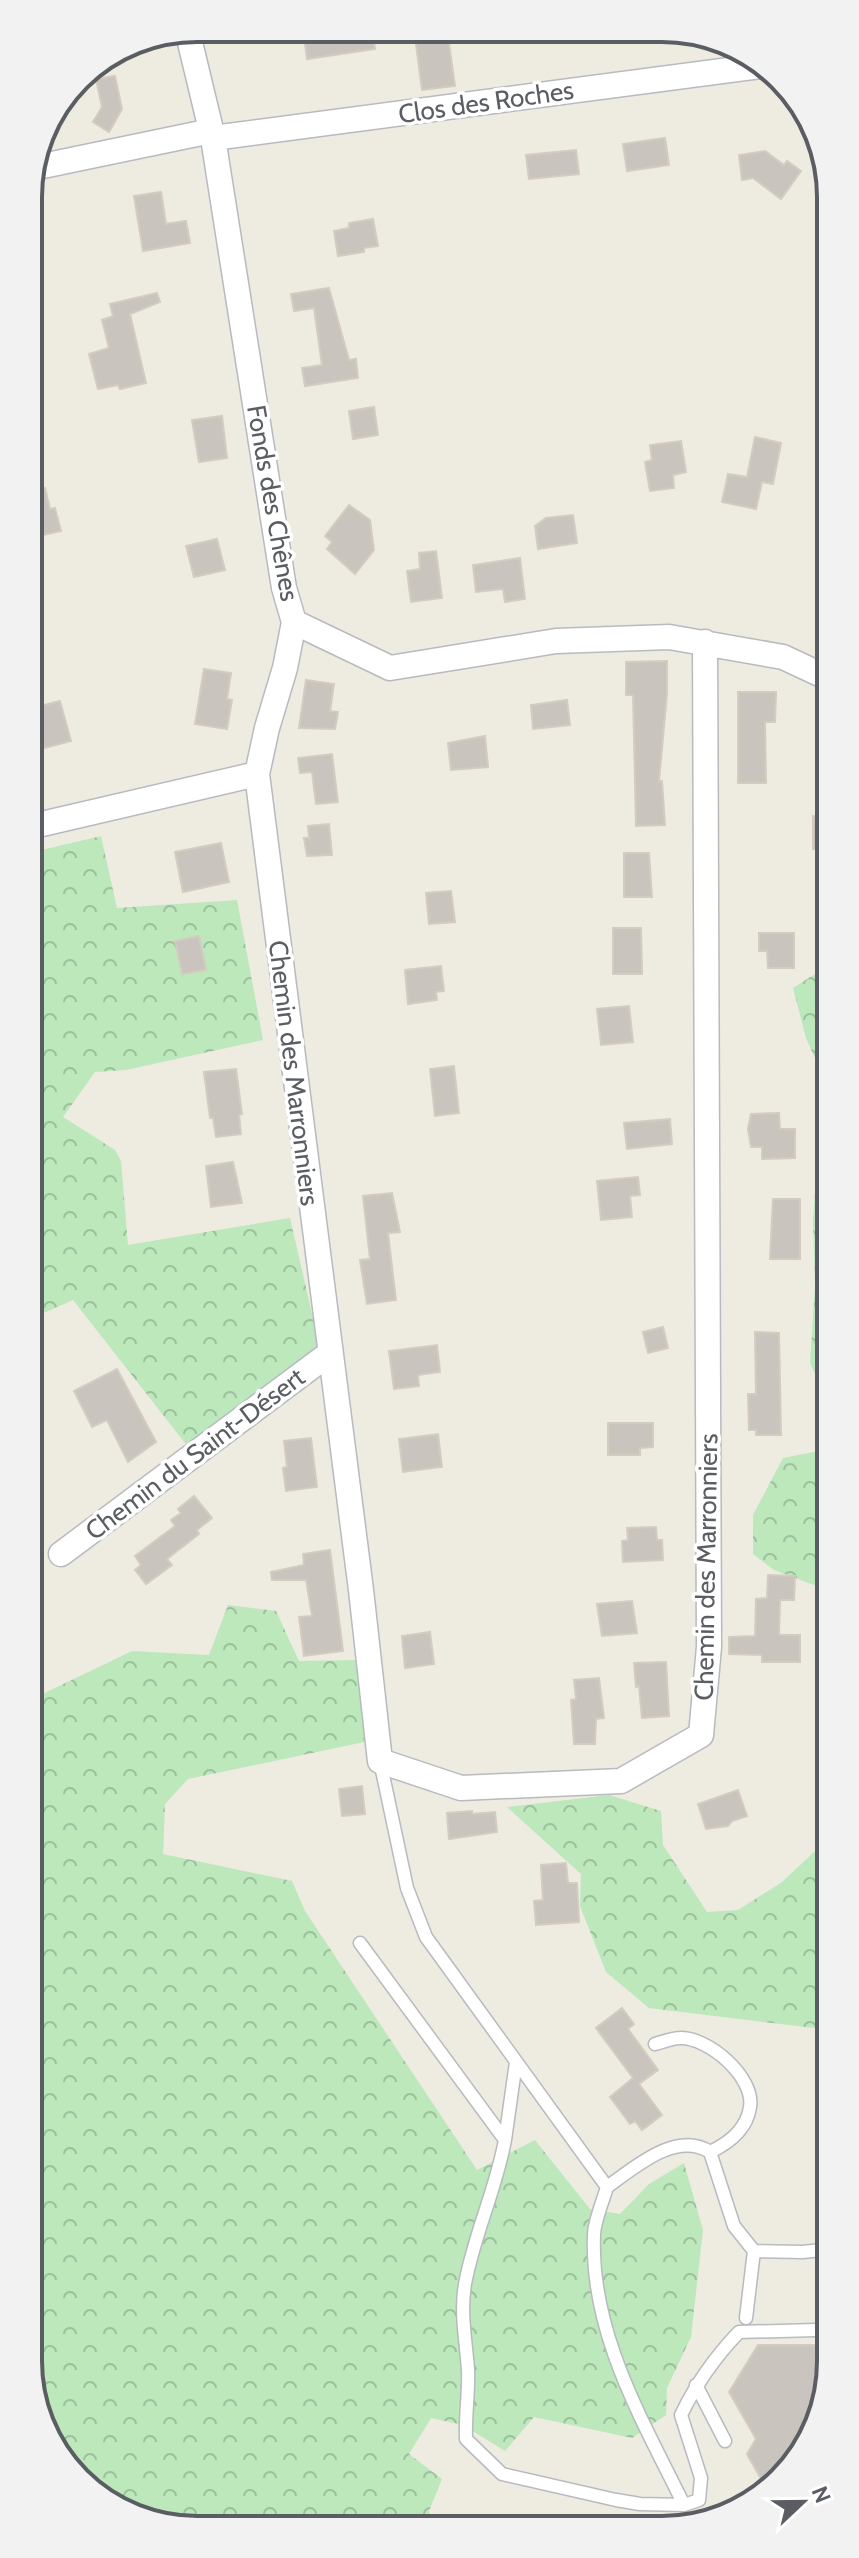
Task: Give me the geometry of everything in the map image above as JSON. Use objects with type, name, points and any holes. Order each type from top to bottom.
[{"type":"street","name":"Fonds des Chênes","points":[[190,42],[212,134],[284,588],[294,622],[390,668],[556,641],[669,637],[783,657],[817,673]]},
{"type":"street","name":"Clos des Roches","points":[[45,165],[212,134],[747,68]]},
{"type":"street","name":"Chemin des Marronniers","points":[[294,622],[257,774],[380,1761],[461,1788],[621,1781],[701,1735],[709,1647],[705,642]]},
{"type":"street","points":[[42,824],[257,774]]},
{"type":"street","name":"Chemin du Saint-Désert","points":[[61,1554],[330,1353]]},
{"type":"lane","points":[[380,1761],[407,1888],[426,1937],[607,2187]]},
{"type":"lane","points":[[360,1943],[505,2140]]},
{"type":"lane","points":[[655,2044],[680,2038],[704,2043],[726,2059],[746,2084],[751,2105],[743,2127],[726,2144],[710,2152]]},
{"type":"lane","points":[[516,2062],[498,2177],[466,2282],[462,2308],[468,2369],[466,2439],[502,2474],[640,2504],[684,2505],[699,2500],[701,2478],[681,2415],[696,2385],[739,2332],[816,2330]]},
{"type":"lane","points":[[684,2505],[622,2379],[600,2309],[594,2232],[607,2187],[648,2158],[681,2145],[702,2147],[710,2152],[734,2226],[754,2251],[746,2318]]},
{"type":"lane","points":[[754,2251],[817,2250]]},
{"type":"lane","points":[[696,2385],[725,2441]]},
{"type":"green space","points":[[101,836],[117,908],[237,900],[263,1040],[126,1070],[95,1072],[63,1117],[115,1150],[121,1161],[128,1245],[290,1218],[321,1353],[192,1452],[73,1300],[42,1314],[42,850]]},
{"type":"green space","points":[[817,973],[817,1063],[806,1038],[793,988]]},
{"type":"green space","points":[[817,1162],[817,1378],[810,1363],[815,1285],[813,1222]]},
{"type":"green space","points":[[817,1451],[817,1586],[774,1570],[753,1554],[753,1515],[783,1458]]},
{"type":"green space","points":[[228,1605],[276,1611],[299,1661],[359,1660],[369,1741],[188,1779],[165,1804],[163,1854],[292,1881],[305,1911],[477,2170],[535,2140],[590,2209],[620,2214],[649,2184],[684,2163],[703,2230],[691,2337],[667,2388],[666,2415],[632,2438],[534,2417],[505,2451],[463,2425],[431,2418],[409,2454],[442,2479],[429,2511],[430,2516],[187,2516],[147,2508],[119,2495],[87,2471],[58,2430],[45,2391],[42,2361],[42,1694],[132,1651],[209,1655]]},
{"type":"green space","points":[[609,1795],[661,1811],[663,1845],[707,1912],[738,1910],[782,1882],[817,1849],[817,2028],[649,2008],[606,1972],[580,1906],[581,1874],[507,1807]]},
{"type":"building","points":[[305,42],[374,42],[375,49],[307,59]]},
{"type":"building","points":[[416,42],[449,42],[455,86],[422,90]]},
{"type":"building","points":[[115,76],[122,109],[109,132],[93,122],[102,107],[96,79]]},
{"type":"building","points":[[665,138],[669,165],[627,171],[623,144]]},
{"type":"building","points":[[576,150],[579,174],[529,179],[526,155]]},
{"type":"building","points":[[765,151],[784,165],[787,161],[801,171],[781,199],[753,178],[742,180],[739,155]]},
{"type":"building","points":[[161,192],[166,224],[186,221],[190,243],[143,251],[134,196]]},
{"type":"building","points":[[373,219],[378,246],[364,248],[364,252],[338,256],[334,231],[349,228],[349,223]]},
{"type":"building","points":[[329,288],[349,360],[356,359],[358,378],[305,386],[302,368],[322,365],[314,308],[294,311],[291,294]]},
{"type":"building","points":[[157,293],[160,302],[130,314],[146,383],[120,389],[118,385],[98,389],[89,354],[109,348],[102,320],[113,316],[110,304]]},
{"type":"building","points":[[374,407],[378,435],[353,439],[349,411]]},
{"type":"building","points":[[222,416],[227,458],[199,462],[192,420]]},
{"type":"building","points":[[755,437],[781,443],[773,484],[762,482],[756,509],[722,502],[728,474],[747,477]]},
{"type":"building","points":[[681,441],[686,472],[673,475],[674,488],[650,491],[645,462],[652,460],[650,445]]},
{"type":"building","points":[[45,488],[50,509],[55,508],[61,531],[42,535],[42,489]]},
{"type":"building","points":[[349,505],[370,520],[374,550],[355,574],[327,549],[332,542],[325,536]]},
{"type":"building","points":[[573,515],[577,543],[538,549],[535,526],[546,518]]},
{"type":"building","points":[[217,539],[225,570],[194,577],[186,546]]},
{"type":"building","points":[[436,551],[442,598],[411,602],[407,571],[420,569],[419,553]]},
{"type":"building","points":[[520,558],[525,599],[505,602],[503,589],[476,592],[473,565]]},
{"type":"building","points":[[667,661],[659,781],[662,781],[665,825],[636,826],[633,695],[626,695],[626,662]]},
{"type":"building","points":[[204,669],[231,673],[227,699],[232,700],[227,729],[195,724]]},
{"type":"building","points":[[306,680],[334,684],[330,711],[338,712],[335,729],[299,728]]},
{"type":"building","points":[[738,692],[776,692],[775,722],[765,722],[766,783],[738,783]]},
{"type":"building","points":[[567,700],[570,725],[533,729],[531,705]]},
{"type":"building","points":[[60,701],[71,741],[44,748],[42,706]]},
{"type":"building","points":[[485,736],[488,767],[451,770],[448,743]]},
{"type":"building","points":[[332,754],[338,802],[316,804],[312,772],[300,773],[298,758]]},
{"type":"building","points":[[813,816],[817,816],[817,849],[813,849]]},
{"type":"building","points":[[329,824],[332,855],[307,856],[304,838],[309,838],[308,826]]},
{"type":"building","points":[[221,843],[229,882],[183,892],[175,852]]},
{"type":"building","points":[[624,853],[649,853],[652,897],[624,897]]},
{"type":"building","points":[[451,891],[455,922],[429,924],[426,893]]},
{"type":"building","points":[[613,928],[641,928],[642,974],[613,974]]},
{"type":"building","points":[[759,933],[794,933],[794,968],[768,968],[767,951],[759,951]]},
{"type":"building","points":[[199,936],[206,970],[182,974],[175,941]]},
{"type":"building","points":[[441,966],[444,991],[436,992],[437,1000],[408,1004],[405,970]]},
{"type":"building","points":[[629,1006],[633,1042],[601,1045],[597,1009]]},
{"type":"building","points":[[454,1066],[459,1113],[435,1116],[430,1069]]},
{"type":"building","points":[[236,1069],[242,1114],[239,1115],[241,1134],[216,1137],[213,1118],[210,1118],[204,1072]]},
{"type":"building","points":[[779,1113],[780,1129],[795,1129],[795,1158],[762,1159],[762,1147],[751,1147],[748,1129],[751,1114]]},
{"type":"building","points":[[670,1119],[672,1144],[627,1149],[624,1123]]},
{"type":"building","points":[[233,1162],[242,1203],[211,1207],[206,1166]]},
{"type":"building","points":[[638,1177],[640,1195],[630,1196],[632,1217],[601,1220],[597,1181]]},
{"type":"building","points":[[392,1193],[400,1232],[388,1233],[396,1300],[367,1304],[360,1260],[370,1259],[363,1196]]},
{"type":"building","points":[[773,1199],[800,1199],[800,1259],[770,1259]]},
{"type":"building","points":[[663,1327],[668,1348],[648,1353],[643,1332]]},
{"type":"building","points":[[755,1332],[779,1333],[781,1435],[756,1435],[756,1430],[749,1430],[748,1394],[756,1394]]},
{"type":"building","points":[[437,1345],[440,1372],[418,1375],[419,1386],[394,1389],[389,1351]]},
{"type":"building","points":[[117,1369],[156,1442],[128,1462],[107,1420],[92,1427],[74,1391]]},
{"type":"building","points":[[608,1423],[653,1423],[653,1447],[640,1448],[640,1455],[608,1455]]},
{"type":"building","points":[[438,1434],[442,1467],[403,1472],[399,1439]]},
{"type":"building","points":[[311,1438],[317,1487],[286,1491],[284,1441]]},
{"type":"building","points":[[194,1496],[212,1518],[197,1530],[199,1534],[167,1559],[172,1565],[146,1584],[135,1570],[141,1565],[135,1556],[175,1526],[171,1520],[181,1513],[178,1509]]},
{"type":"building","points":[[656,1527],[657,1540],[662,1540],[663,1560],[623,1562],[622,1541],[628,1540],[627,1528]]},
{"type":"building","points":[[330,1550],[343,1651],[304,1656],[299,1617],[312,1616],[306,1580],[272,1580],[271,1572],[304,1565],[303,1554]]},
{"type":"building","points":[[768,1575],[795,1576],[794,1600],[780,1600],[779,1635],[800,1635],[800,1662],[762,1662],[762,1655],[729,1654],[729,1637],[755,1636],[756,1599],[767,1598]]},
{"type":"building","points":[[632,1601],[637,1633],[602,1636],[597,1604]]},
{"type":"building","points":[[430,1632],[434,1664],[405,1668],[402,1636]]},
{"type":"building","points":[[666,1662],[669,1716],[642,1718],[634,1663]]},
{"type":"building","points":[[599,1678],[604,1718],[596,1719],[595,1744],[574,1744],[571,1700],[576,1699],[574,1680]]},
{"type":"building","points":[[362,1786],[365,1814],[342,1816],[339,1789]]},
{"type":"building","points":[[738,1790],[747,1816],[732,1821],[728,1826],[706,1829],[698,1804]]},
{"type":"building","points":[[472,1811],[472,1814],[495,1812],[497,1832],[449,1839],[447,1813]]},
{"type":"building","points":[[566,1863],[568,1883],[577,1883],[579,1922],[536,1925],[534,1901],[543,1900],[541,1865]]},
{"type":"building","points":[[622,2008],[634,2024],[628,2029],[658,2070],[639,2084],[662,2115],[642,2130],[635,2121],[630,2124],[610,2097],[633,2078],[596,2028]]},
{"type":"building","points":[[758,2345],[817,2345],[817,2371],[809,2411],[780,2462],[763,2462],[762,2480],[747,2454],[756,2439],[729,2392]]}]
